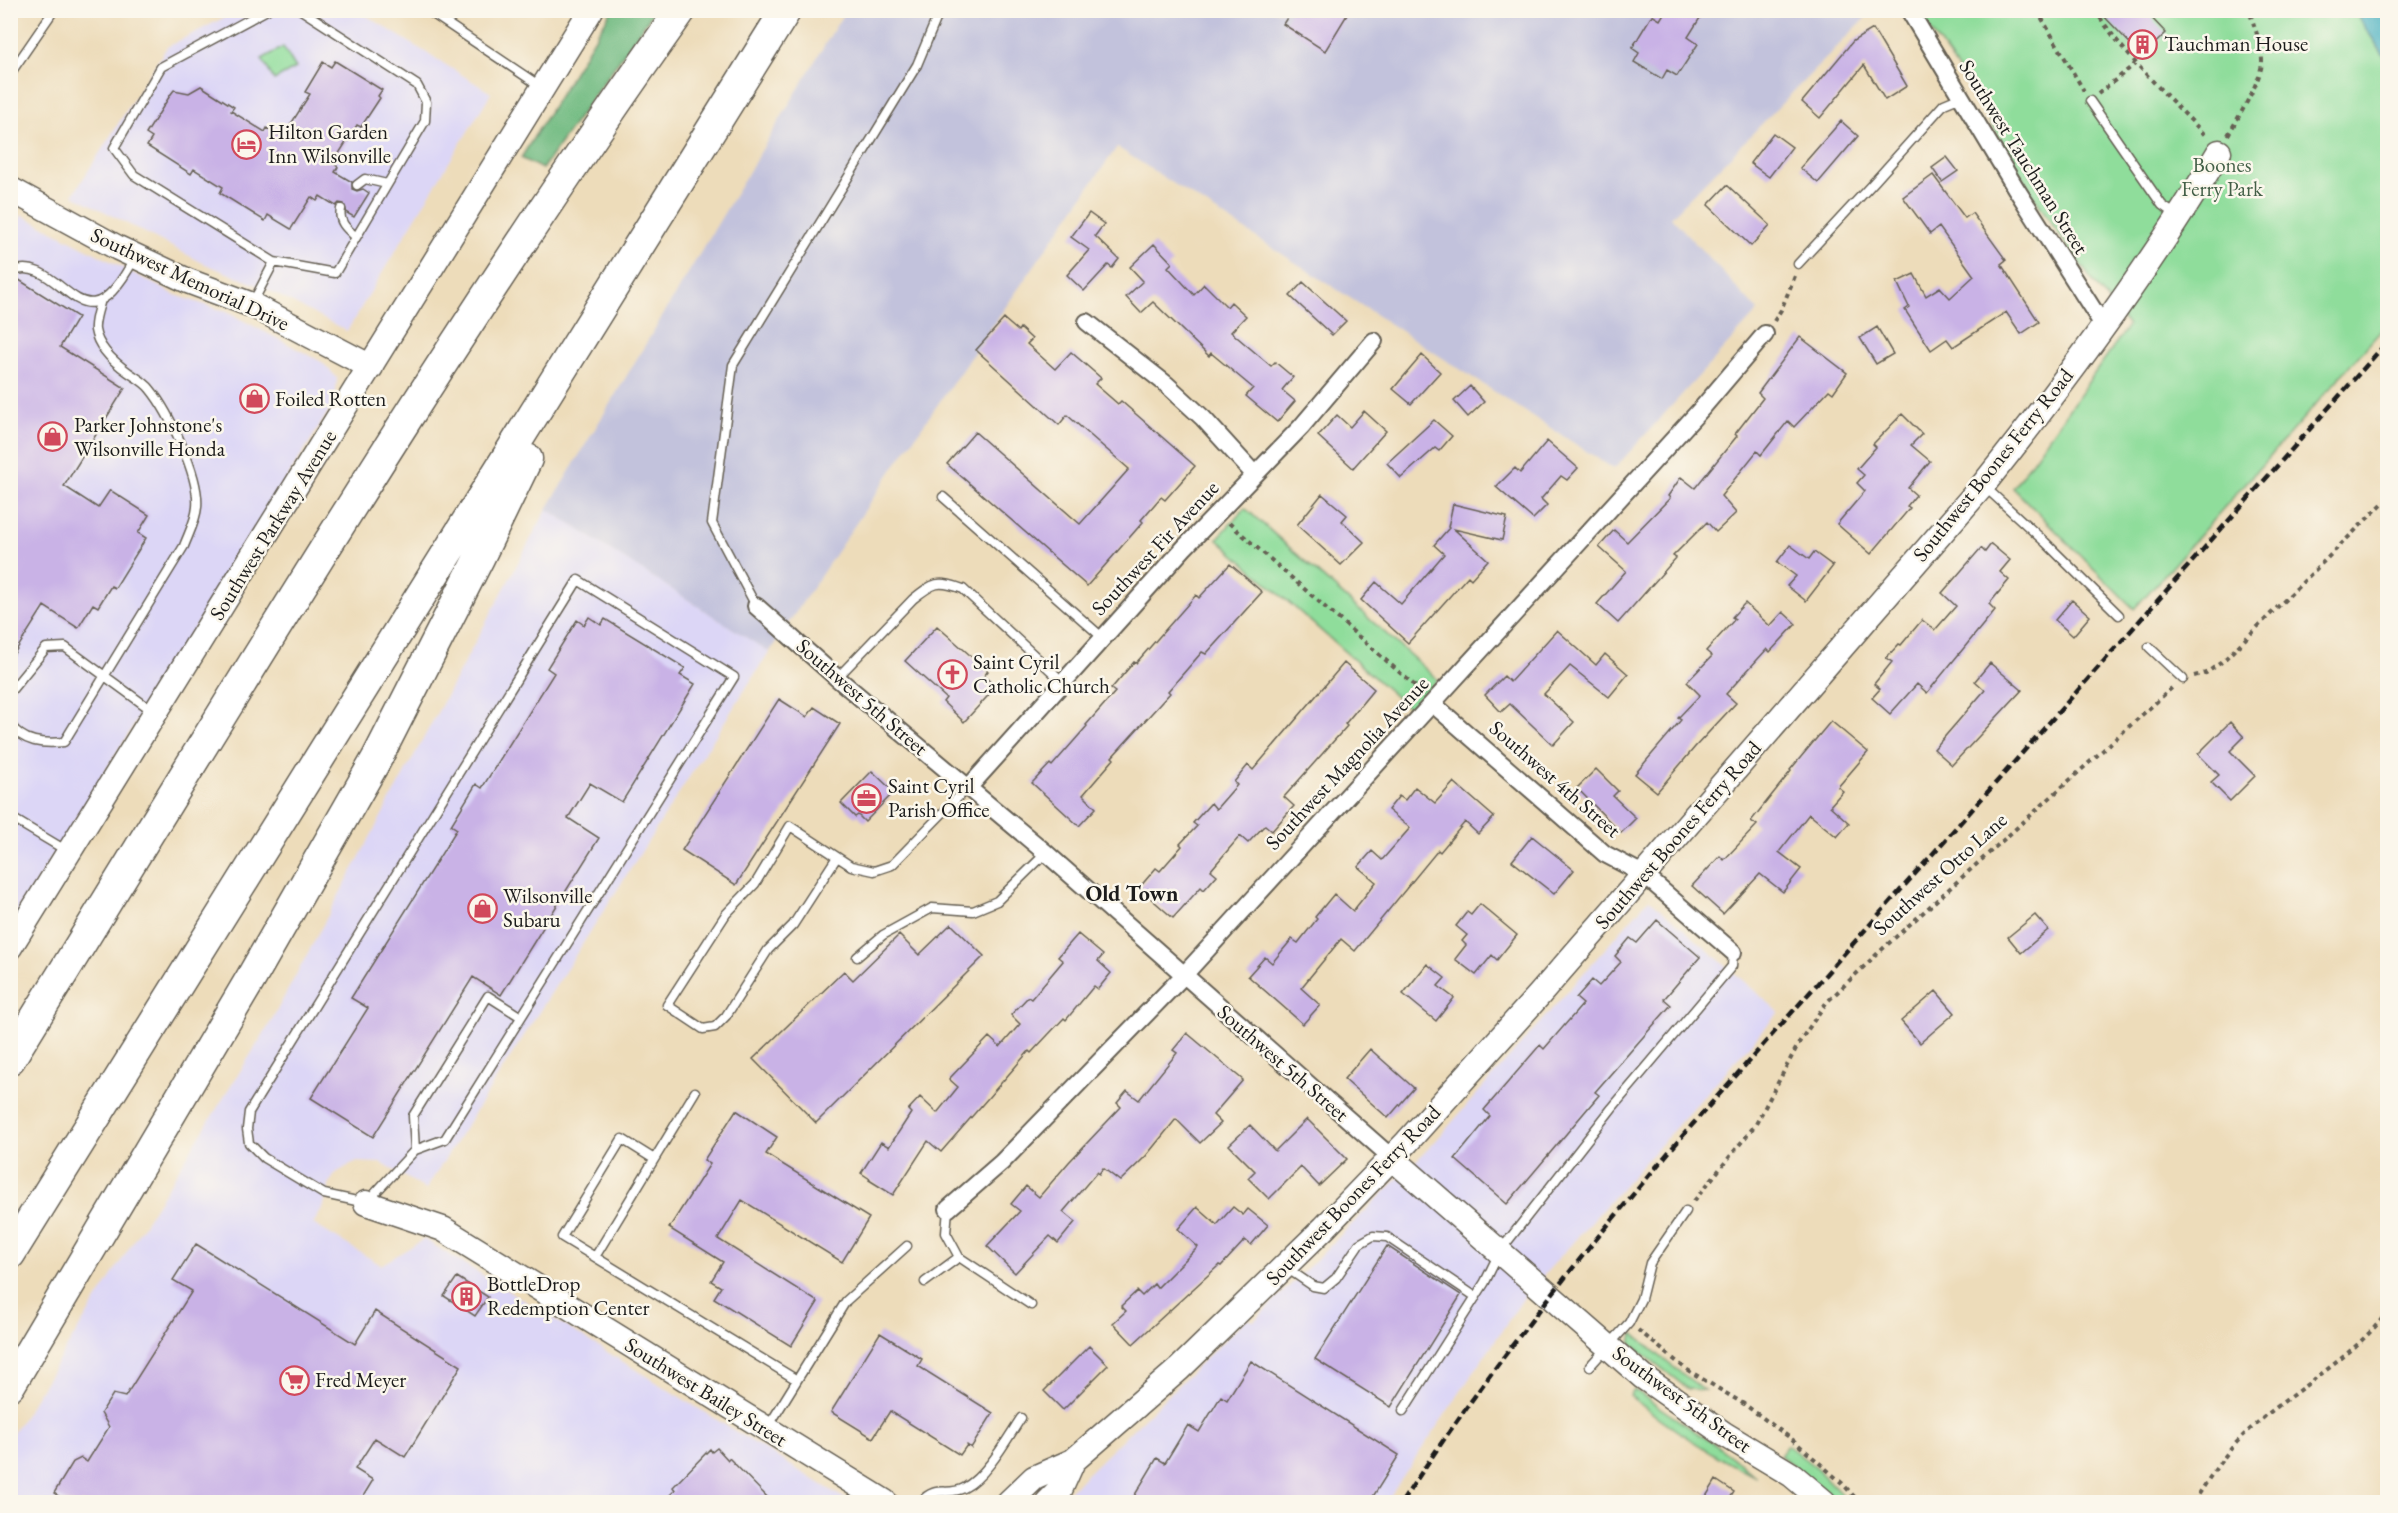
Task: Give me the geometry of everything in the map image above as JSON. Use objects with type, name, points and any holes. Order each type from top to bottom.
[{"type":"highway","points":[[10,1059],[428,387],[558,188],[681,10]]},
{"type":"highway","points":[[10,1254],[786,10]]},
{"type":"highway","points":[[10,1385],[240,997],[376,760],[479,558],[590,327]]},
{"type":"highway","points":[[10,1037],[70,962]]},
{"type":"street","name":"Southwest Parkway Avenue","points":[[10,947],[591,10]]},
{"type":"street","name":"Southwest Tauchman Street","points":[[1909,10],[2015,187],[2103,325]]},
{"type":"street","name":"Southwest Boones Ferry Road","points":[[1009,1503],[1034,1478],[1072,1461],[1179,1368],[1392,1158],[1540,994],[1983,485],[2019,440],[2180,218],[2219,152]]},
{"type":"street","name":"Southwest Memorial Drive","points":[[10,189],[135,256],[188,281],[252,305],[371,367]]},
{"type":"street","points":[[1087,322],[1166,384],[1203,418],[1254,474]]},
{"type":"street","name":"Southwest Magnolia Avenue","points":[[948,1209],[1002,1162],[1183,976],[1703,407],[1765,334]]},
{"type":"street","name":"Southwest Fir Avenue","points":[[969,787],[1217,512],[1300,427],[1374,340]]},
{"type":"street","name":"Southwest 5th Street","points":[[756,606],[837,678],[1046,853],[1183,976],[1643,1377],[1724,1434],[1792,1475],[1824,1503]]},
{"type":"street","name":"Southwest 4th Street","points":[[1433,704],[1605,854],[1643,874],[1733,952]]},
{"type":"street","name":"Southwest Bailey Street","points":[[366,1203],[443,1229],[885,1503]]},
{"type":"street","name":"Southwest Boones Ferry Road","points":[[1048,1503],[1060,1490],[1072,1461]]},
{"type":"lane","points":[[10,74],[54,10]]},
{"type":"lane","points":[[267,10],[161,67],[114,148],[134,175],[274,262],[335,273],[425,121],[426,102],[417,85],[301,10]]},
{"type":"lane","points":[[427,10],[543,88]]},
{"type":"lane","points":[[756,606],[712,523],[733,365],[917,65],[940,10]]},
{"type":"lane","points":[[10,54],[20,60]]},
{"type":"lane","points":[[1798,264],[1944,104],[1961,97]]},
{"type":"lane","points":[[2090,101],[2162,205],[2180,218]]},
{"type":"lane","points":[[357,185],[365,178],[387,184]]},
{"type":"lane","points":[[341,209],[339,216],[343,224],[356,237]]},
{"type":"lane","points":[[10,272],[36,271],[85,303],[100,303],[114,292],[135,256]]},
{"type":"lane","points":[[252,305],[274,262]]},
{"type":"lane","points":[[10,724],[31,741],[46,744],[64,742],[184,546],[198,506],[194,481],[165,411],[149,387],[122,368],[105,351],[95,329],[100,303]]},
{"type":"lane","points":[[1983,485],[2119,615]]},
{"type":"lane","points":[[943,497],[1103,638]]},
{"type":"lane","points":[[578,580],[734,677],[521,1017],[446,1138],[415,1150],[366,1203],[324,1194],[264,1158],[249,1143],[247,1129],[249,1112],[578,580]]},
{"type":"lane","points":[[837,678],[914,598],[927,587],[943,582],[963,589],[1063,682]]},
{"type":"lane","points":[[10,692],[46,648],[65,647],[156,714]]},
{"type":"lane","points":[[2149,647],[2183,679]]},
{"type":"lane","points":[[837,857],[793,925],[768,950],[726,1016],[715,1027],[703,1029],[667,1005],[726,914],[755,884],[790,826],[851,866],[874,871],[892,865],[969,787]]},
{"type":"lane","points":[[10,817],[69,853]]},
{"type":"lane","points":[[857,957],[883,935],[932,908],[973,911],[997,901],[1046,853]]},
{"type":"lane","points":[[1402,1411],[1476,1297],[1500,1251],[1612,1108],[1732,966],[1733,952]]},
{"type":"lane","points":[[415,1150],[413,1116],[488,996],[521,1017]]},
{"type":"lane","points":[[595,1257],[695,1092]]},
{"type":"lane","points":[[654,1159],[622,1139],[562,1237],[797,1380]]},
{"type":"lane","points":[[948,1209],[946,1233],[959,1257],[1031,1305]]},
{"type":"lane","points":[[1590,1366],[1629,1323],[1641,1299],[1650,1263],[1686,1211]]},
{"type":"lane","points":[[1285,1266],[1313,1286],[1324,1288],[1336,1278],[1359,1244],[1373,1236],[1387,1237],[1476,1297]]},
{"type":"lane","points":[[766,1430],[846,1301],[907,1246]]},
{"type":"lane","points":[[925,1282],[959,1257]]},
{"type":"lane","points":[[921,1503],[927,1495],[938,1490],[963,1489],[969,1484],[990,1463],[1021,1418]]},
{"type":"path","points":[[2037,10],[2090,101],[2135,64]]},
{"type":"path","points":[[2095,10],[2135,64],[2202,131],[2219,152],[2250,94],[2262,63],[2257,35],[2249,10]]},
{"type":"path","points":[[1765,334],[1781,310],[1798,264]]},
{"type":"path","name":"Southwest Otto Lane","points":[[1686,1211],[1756,1124],[1800,1041],[1827,1003],[1877,954],[2183,679],[2206,673],[2222,662],[2384,502]]},
{"type":"path","points":[[1217,512],[1407,678],[1433,704]]},
{"type":"path","points":[[2194,1503],[2230,1451],[2246,1433],[2352,1348],[2388,1311]]},
{"type":"path","points":[[1629,1323],[1686,1369],[1744,1404],[1793,1440],[1833,1475],[1859,1503]]},
{"type":"shaded area","points":[[237,11],[359,11],[491,93],[347,331],[264,288],[203,263],[73,195],[167,47]]},
{"type":"shaded area","points":[[845,11],[1872,11],[1671,217],[1758,311],[1614,469],[1117,147],[892,470],[769,652],[547,509]]},
{"type":"shaded area","points":[[22,215],[175,295],[227,312],[322,362],[337,378],[335,401],[11,923],[10,234]]},
{"type":"shaded area","points":[[547,509],[769,652],[426,1189],[381,1163],[355,1162],[336,1173],[328,1185],[324,1205],[313,1224],[381,1265],[424,1239],[850,1502],[11,1502],[10,1438],[268,1027]]},
{"type":"shaded area","points":[[1649,899],[1779,1012],[1525,1296],[1386,1502],[1058,1502],[1246,1319],[1254,1321],[1433,1144]]},
{"type":"green space","points":[[612,10],[654,11],[542,169],[521,158]]},
{"type":"green space","name":"Boones Ferry Park","points":[[1914,11],[2354,11],[2387,60],[2387,324],[2134,609],[2013,488],[2128,326],[2054,227],[1977,99],[1947,53]]},
{"type":"green space","points":[[283,47],[296,68],[274,80],[262,59]]},
{"type":"green space","points":[[1245,508],[1438,680],[1411,710],[1217,539]]},
{"type":"green space","points":[[1633,1333],[1704,1390],[1688,1389],[1631,1344]]},
{"type":"green space","points":[[1634,1389],[1727,1453],[1756,1477],[1707,1450],[1660,1419],[1630,1396]]},
{"type":"green space","points":[[1787,1445],[1814,1466],[1849,1502],[1837,1502],[1780,1455]]},
{"type":"water","points":[[2354,11],[2387,11],[2387,60]]},
{"type":"building","points":[[1292,10],[1350,10],[1325,51],[1283,24]]},
{"type":"building","points":[[1666,10],[1705,10],[1688,37],[1698,44],[1677,76],[1667,70],[1662,79],[1634,62],[1639,53],[1632,48],[1652,15],[1660,20]]},
{"type":"building","name":"Tauchman House","points":[[2098,10],[2144,10],[2166,33],[2142,56]]},
{"type":"building","points":[[1873,29],[1907,86],[1885,100],[1864,65],[1820,118],[1802,102],[1853,41]]},
{"type":"building","name":"Hilton Garden Inn Wilsonville","points":[[335,61],[382,90],[378,96],[380,98],[361,127],[357,125],[333,163],[338,167],[335,172],[352,182],[352,189],[357,191],[363,189],[369,193],[354,217],[347,213],[344,204],[339,203],[336,206],[320,196],[317,201],[311,197],[291,229],[268,215],[265,221],[220,193],[223,187],[194,169],[191,174],[147,146],[152,138],[146,134],[174,90],[189,93],[201,86],[234,107],[231,111],[265,132],[267,128],[278,135],[280,132],[284,135],[310,94],[305,92],[323,62],[331,67]]},
{"type":"building","points":[[1841,121],[1858,136],[1818,183],[1800,168]]},
{"type":"building","points":[[1773,133],[1792,147],[1769,177],[1750,163]]},
{"type":"building","points":[[1947,157],[1958,171],[1942,182],[1932,168]]},
{"type":"building","points":[[1933,175],[1965,218],[1972,213],[2006,260],[2001,264],[2039,322],[2021,334],[2006,312],[1953,347],[1947,339],[1931,350],[1905,310],[1909,307],[1897,282],[1914,274],[1926,296],[1940,287],[1950,298],[1974,276],[1939,227],[1930,234],[1903,197]]},
{"type":"building","points":[[1727,185],[1770,225],[1751,246],[1708,205]]},
{"type":"building","points":[[1089,213],[1104,224],[1095,236],[1119,259],[1112,268],[1108,265],[1084,291],[1067,275],[1089,250],[1071,237]]},
{"type":"building","points":[[1154,244],[1172,263],[1168,267],[1194,295],[1204,284],[1227,307],[1231,302],[1246,316],[1231,332],[1271,366],[1275,362],[1293,377],[1282,390],[1295,401],[1277,422],[1246,396],[1253,388],[1211,353],[1209,356],[1153,302],[1141,313],[1126,297],[1143,281],[1130,267]]},
{"type":"building","name":"Parker Johnstone's Wilsonville Honda","points":[[16,278],[78,317],[60,347],[125,388],[64,486],[98,508],[110,490],[149,515],[138,533],[146,538],[115,588],[111,586],[98,607],[93,604],[78,628],[44,606],[10,660],[10,286]]},
{"type":"building","points":[[1303,282],[1346,321],[1332,335],[1290,296]]},
{"type":"building","points":[[1004,319],[1018,331],[1020,328],[1032,339],[1027,344],[1055,369],[1071,352],[1101,378],[1095,384],[1118,404],[1121,401],[1195,466],[1165,500],[1161,497],[1141,520],[1143,522],[1087,586],[947,464],[975,432],[1080,524],[1129,469],[1067,415],[1059,425],[976,350]]},
{"type":"building","points":[[1877,327],[1893,354],[1876,364],[1860,338]]},
{"type":"building","points":[[1800,337],[1847,373],[1833,393],[1829,390],[1794,427],[1788,421],[1761,455],[1757,451],[1721,496],[1736,513],[1716,532],[1707,522],[1673,556],[1676,558],[1618,623],[1597,604],[1626,571],[1599,547],[1614,530],[1627,542],[1670,498],[1668,496],[1681,477],[1695,488],[1737,436],[1735,434],[1763,398],[1758,393]]},
{"type":"building","points":[[1422,355],[1440,372],[1411,404],[1393,389]]},
{"type":"building","points":[[1470,386],[1484,402],[1468,417],[1454,401]]},
{"type":"building","points":[[1364,411],[1386,431],[1353,468],[1318,436],[1337,415],[1350,427]]},
{"type":"building","points":[[1902,414],[1922,434],[1911,445],[1930,461],[1908,488],[1916,495],[1907,506],[1910,508],[1871,554],[1837,524],[1865,491],[1857,483],[1864,475],[1857,469],[1876,447],[1873,444]]},
{"type":"building","points":[[1434,420],[1452,436],[1439,451],[1435,448],[1401,478],[1387,463]]},
{"type":"building","points":[[1547,441],[1578,468],[1567,480],[1561,476],[1541,499],[1547,505],[1533,519],[1496,487],[1515,468],[1520,473]]},
{"type":"building","points":[[1322,494],[1347,515],[1342,521],[1364,542],[1341,565],[1297,525]]},
{"type":"building","points":[[1453,504],[1507,517],[1502,540],[1454,529],[1488,560],[1471,579],[1468,576],[1408,643],[1361,600],[1376,582],[1401,604],[1444,554],[1434,545],[1449,528]]},
{"type":"building","points":[[1991,544],[2010,560],[2000,572],[2009,580],[1989,604],[1995,610],[1927,693],[1917,684],[1890,714],[1872,698],[1880,689],[1874,684],[1892,662],[1886,658],[1899,644],[1901,645],[1922,620],[1935,630],[1956,606],[1942,593],[1981,548],[1985,552]]},
{"type":"building","points":[[1790,545],[1809,559],[1814,552],[1833,566],[1806,601],[1787,586],[1796,576],[1777,562]]},
{"type":"building","points":[[1230,564],[1262,592],[1206,654],[1202,652],[1168,691],[1170,693],[1112,757],[1114,759],[1083,795],[1096,808],[1079,826],[1032,783],[1050,764],[1052,766],[1087,726],[1115,692],[1111,689],[1134,662],[1136,663],[1196,595],[1199,598]]},
{"type":"building","points":[[2072,600],[2090,616],[2073,636],[2055,620]]},
{"type":"building","points":[[1745,603],[1770,626],[1783,612],[1796,624],[1770,652],[1767,649],[1726,694],[1736,703],[1657,792],[1635,774],[1681,720],[1678,718],[1700,695],[1687,682],[1712,656],[1706,651],[1735,619],[1732,617]]},
{"type":"building","name":"Wilsonville Subaru","points":[[589,617],[601,625],[605,619],[685,668],[680,675],[695,684],[622,802],[590,783],[568,818],[599,838],[501,995],[473,977],[373,1137],[311,1098],[368,1008],[351,998],[457,829],[451,825],[476,784],[482,788],[554,673],[547,668],[577,620],[584,625]]},
{"type":"building","name":"Saint Cyril Catholic Church","points":[[937,626],[988,671],[984,676],[996,687],[964,722],[943,702],[946,698],[905,661]]},
{"type":"building","points":[[1557,630],[1596,665],[1605,654],[1628,674],[1609,697],[1570,666],[1544,694],[1574,722],[1553,745],[1510,704],[1501,712],[1485,695],[1504,676],[1510,682]]},
{"type":"building","points":[[1344,663],[1374,689],[1345,724],[1347,726],[1284,797],[1294,806],[1272,831],[1265,825],[1248,843],[1240,836],[1211,870],[1217,875],[1204,890],[1201,887],[1173,918],[1139,888],[1156,868],[1160,871],[1182,846],[1180,844],[1197,826],[1193,823],[1211,803],[1216,809],[1237,785],[1234,782],[1248,765],[1253,770]]},
{"type":"building","points":[[1990,663],[2022,690],[1952,765],[1934,749],[1985,690],[1975,681]]},
{"type":"building","points":[[779,699],[807,717],[814,707],[840,724],[736,885],[682,850]]},
{"type":"building","points":[[1831,721],[1868,752],[1838,787],[1843,791],[1830,806],[1849,823],[1837,837],[1809,814],[1779,852],[1801,869],[1783,892],[1760,874],[1723,914],[1692,886],[1720,856],[1724,860],[1757,825],[1751,821]]},
{"type":"building","points":[[2230,722],[2244,737],[2230,751],[2255,776],[2230,801],[2211,782],[2219,775],[2198,754]]},
{"type":"building","points":[[1596,769],[1618,791],[1613,796],[1636,818],[1621,833],[1577,788]]},
{"type":"building","name":"Saint Cyril Parish Office","points":[[872,771],[894,792],[865,822],[858,815],[855,817],[841,803]]},
{"type":"building","points":[[1454,782],[1494,817],[1478,834],[1465,822],[1440,852],[1438,850],[1355,951],[1341,939],[1301,988],[1320,1005],[1303,1024],[1248,976],[1265,957],[1272,963],[1292,939],[1298,943],[1334,894],[1353,911],[1376,882],[1358,867],[1372,851],[1382,860],[1410,828],[1388,810],[1399,796],[1405,800],[1415,787],[1435,803]]},
{"type":"building","points":[[1532,836],[1574,870],[1554,894],[1512,861]]},
{"type":"building","points":[[1480,904],[1517,935],[1497,960],[1492,955],[1476,975],[1455,959],[1466,945],[1462,941],[1467,935],[1456,926],[1467,912],[1471,915]]},
{"type":"building","points":[[2035,915],[2048,930],[2021,953],[2008,937]]},
{"type":"building","points":[[1657,920],[1700,957],[1664,999],[1671,1005],[1595,1092],[1599,1095],[1507,1204],[1455,1159],[1490,1116],[1484,1110],[1540,1045],[1544,1049],[1583,1004],[1576,998],[1592,980],[1599,986],[1621,962],[1615,956],[1630,938],[1637,943]]},
{"type":"building","points":[[951,924],[984,956],[816,1123],[753,1059],[844,971],[853,980],[899,935],[919,955]]},
{"type":"building","points":[[1078,934],[1103,955],[1098,961],[1111,973],[1098,989],[1094,986],[1066,1020],[1064,1018],[1031,1053],[1029,1051],[941,1152],[928,1141],[893,1195],[861,1173],[881,1142],[889,1147],[911,1113],[908,1110],[920,1097],[937,1113],[958,1087],[949,1079],[989,1037],[1000,1047],[1020,1024],[1011,1015],[1028,997],[1031,999],[1063,961],[1058,957]]},
{"type":"building","points":[[1427,964],[1445,978],[1438,986],[1454,998],[1436,1021],[1403,994]]},
{"type":"building","points":[[1936,991],[1955,1013],[1920,1043],[1901,1021]]},
{"type":"building","points":[[1187,1033],[1243,1080],[1213,1115],[1221,1123],[1200,1143],[1176,1119],[1146,1156],[1120,1181],[1103,1168],[1099,1174],[1097,1172],[1063,1212],[1075,1222],[1058,1243],[1050,1236],[1015,1273],[987,1246],[1020,1211],[1011,1204],[1026,1186],[1039,1197],[1121,1107],[1117,1103],[1127,1091],[1139,1100],[1177,1053],[1173,1050]]},
{"type":"building","points":[[1370,1049],[1414,1088],[1388,1118],[1344,1079]]},
{"type":"building","points":[[736,1110],[777,1137],[766,1154],[869,1218],[842,1262],[742,1200],[718,1239],[818,1302],[791,1346],[714,1298],[721,1287],[711,1281],[723,1262],[669,1228],[710,1164],[704,1160]]},
{"type":"building","points":[[1307,1119],[1347,1159],[1319,1186],[1301,1167],[1269,1199],[1248,1178],[1255,1171],[1229,1145],[1250,1125],[1275,1151]]},
{"type":"building","points":[[1197,1207],[1217,1225],[1233,1207],[1243,1215],[1248,1209],[1268,1225],[1251,1245],[1245,1240],[1221,1266],[1219,1265],[1133,1344],[1113,1323],[1126,1311],[1121,1306],[1137,1291],[1142,1296],[1154,1284],[1157,1288],[1198,1247],[1178,1229]]},
{"type":"building","name":"Fred Meyer","points":[[196,1244],[355,1344],[375,1311],[461,1366],[405,1457],[375,1438],[355,1469],[373,1480],[359,1503],[69,1503],[54,1493],[73,1462],[81,1458],[87,1462],[109,1427],[101,1413],[113,1394],[125,1397],[192,1291],[173,1280]]},
{"type":"building","points":[[1387,1246],[1461,1295],[1391,1407],[1315,1359]]},
{"type":"building","name":"BottleDrop Redemption Center","points":[[457,1277],[488,1297],[475,1316],[444,1296]]},
{"type":"building","points":[[880,1333],[922,1359],[918,1366],[993,1413],[971,1448],[967,1445],[960,1455],[890,1411],[873,1438],[831,1412]]},
{"type":"building","points":[[1089,1346],[1108,1365],[1063,1410],[1044,1391]]},
{"type":"building","points":[[1251,1361],[1399,1455],[1369,1503],[1130,1503],[1157,1458],[1165,1463],[1188,1425],[1199,1432],[1221,1396],[1227,1400]]},
{"type":"building","points":[[717,1448],[773,1503],[677,1503],[670,1495],[675,1490],[673,1487],[710,1449],[712,1452]]},
{"type":"building","points":[[1716,1480],[1734,1492],[1727,1503],[1702,1503]]},
{"type":"railway","points":[[1402,1502],[1504,1356],[1653,1170],[2388,341]]},
{"type":"place","name":"Tauchman House","points":[[2143,44]]},
{"type":"place","name":"Hilton Garden Inn Wilsonville","points":[[247,144]]},
{"type":"place","name":"Foiled Rotten","points":[[254,399]]},
{"type":"place","name":"Parker Johnstone's Wilsonville Honda","points":[[53,437]]},
{"type":"place","name":"Saint Cyril Catholic Church","points":[[952,674]]},
{"type":"place","name":"Saint Cyril Parish Office","points":[[867,798]]},
{"type":"place","name":"Wilsonville Subaru","points":[[482,908]]},
{"type":"place","name":"BottleDrop Redemption Center","points":[[466,1296]]},
{"type":"place","name":"Fred Meyer","points":[[294,1380]]},
{"type":"district","name":"Old Town","points":[[1132,893]]}]
